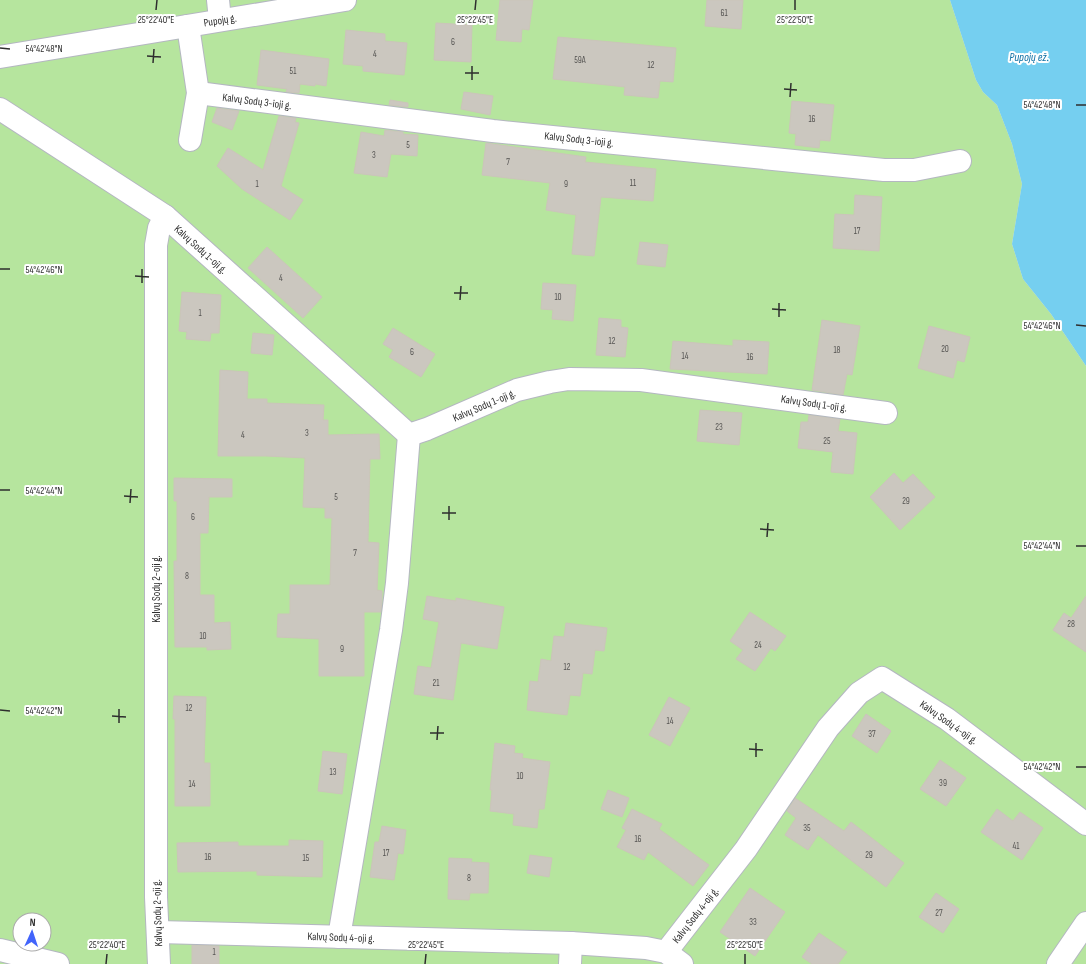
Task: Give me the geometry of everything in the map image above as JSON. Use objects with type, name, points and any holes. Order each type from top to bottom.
[{"type":"street","name":"Pupojų g.","points":[[0,56],[188,26],[219,10],[345,0]]},
{"type":"street","points":[[188,26],[198,93],[190,140]]},
{"type":"street","name":"Kalvų Sodų 3-ioji g.","points":[[198,93],[493,131],[884,170],[914,170],[960,162]]},
{"type":"street","name":"Kalvų Sodų 1-oji g.","points":[[0,109],[165,216],[409,435],[427,429],[517,390],[568,379],[641,380],[886,412]]},
{"type":"street","name":"Kalvų Sodų 2-oji g.","points":[[158,964],[156,881],[156,245],[159,228],[165,216]]},
{"type":"street","points":[[340,937],[391,630],[397,584],[409,435]]},
{"type":"street","name":"Kalvų Sodų 4-oji g.","points":[[158,932],[340,937],[570,953],[646,948],[674,958],[828,728],[859,693],[882,678],[947,720],[1086,824]]},
{"type":"street","points":[[1058,964],[1086,923]]},
{"type":"street","points":[[0,950],[58,964]]},
{"type":"green space","points":[[0,0],[950,0],[976,80],[983,92],[997,105],[1012,144],[1022,184],[1012,244],[1023,279],[1051,314],[1086,366],[1086,964],[0,964]]},
{"type":"water","name":"Pupojų ež.","points":[[950,0],[1086,0],[1086,366],[1051,314],[1023,279],[1012,244],[1022,184],[1012,144],[997,105],[983,92],[976,80]]},
{"type":"building","points":[[500,0],[533,0],[529,30],[522,29],[521,42],[496,40]]},
{"type":"building","points":[[707,0],[743,0],[741,29],[705,26]]},
{"type":"building","points":[[436,23],[472,25],[471,62],[434,60]]},
{"type":"building","points":[[346,30],[385,34],[385,41],[407,43],[404,75],[363,71],[363,66],[343,64]]},
{"type":"building","points":[[558,37],[676,48],[673,82],[660,81],[658,98],[624,95],[625,87],[553,79]]},
{"type":"building","points":[[261,50],[329,59],[326,86],[300,84],[299,93],[286,92],[287,89],[257,85]]},
{"type":"building","points":[[464,92],[493,96],[490,115],[461,109]]},
{"type":"building","points":[[390,100],[408,103],[408,107],[389,105]]},
{"type":"building","points":[[792,101],[834,105],[830,141],[820,140],[819,148],[795,145],[796,134],[789,133]]},
{"type":"building","points":[[217,108],[239,111],[232,130],[212,122]]},
{"type":"building","points":[[279,116],[296,118],[295,122],[299,123],[281,186],[303,200],[290,220],[242,189],[217,166],[228,148],[263,170]]},
{"type":"building","points":[[385,130],[403,132],[403,134],[418,135],[417,156],[391,154],[387,177],[354,173],[361,132],[384,136]]},
{"type":"building","points":[[486,143],[586,157],[585,162],[656,169],[653,201],[601,197],[594,256],[572,254],[576,215],[546,210],[550,183],[482,175]]},
{"type":"building","points":[[855,195],[882,197],[879,251],[833,248],[835,214],[854,215]]},
{"type":"building","points":[[640,242],[668,245],[665,267],[637,264]]},
{"type":"building","points":[[267,247],[322,297],[303,318],[248,268]]},
{"type":"building","points":[[543,283],[576,285],[573,321],[552,319],[553,310],[541,309]]},
{"type":"building","points":[[182,292],[221,295],[219,333],[211,333],[210,341],[186,339],[187,332],[179,331]]},
{"type":"building","points":[[599,318],[621,320],[621,327],[628,328],[625,357],[596,355]]},
{"type":"building","points":[[822,320],[860,326],[852,375],[847,374],[843,395],[812,390]]},
{"type":"building","points":[[929,326],[970,337],[964,362],[957,360],[953,378],[918,368]]},
{"type":"building","points":[[393,328],[435,354],[421,377],[389,357],[393,350],[383,344]]},
{"type":"building","points":[[253,333],[274,335],[272,355],[251,353]]},
{"type":"building","points":[[733,340],[769,342],[767,374],[670,369],[673,341],[733,346]]},
{"type":"building","points":[[220,370],[248,372],[247,399],[267,399],[267,403],[324,405],[323,420],[328,420],[328,435],[379,434],[380,459],[370,459],[368,542],[379,543],[377,590],[382,591],[382,602],[381,612],[364,612],[364,676],[319,676],[319,639],[277,637],[278,614],[290,614],[290,585],[330,585],[332,518],[325,518],[325,508],[303,507],[305,458],[218,456]]},
{"type":"building","points":[[700,410],[742,413],[739,445],[697,441]]},
{"type":"building","points":[[809,415],[840,419],[838,431],[857,433],[853,474],[831,472],[833,452],[798,448],[801,422],[808,422]]},
{"type":"building","points":[[894,473],[903,483],[913,474],[935,497],[900,530],[870,497]]},
{"type":"building","points":[[174,478],[232,479],[232,497],[209,497],[208,533],[200,533],[200,595],[214,595],[214,623],[230,622],[231,649],[207,650],[207,647],[175,647],[174,561],[177,561],[177,501],[174,501]]},
{"type":"building","points":[[427,596],[456,601],[456,598],[504,607],[497,649],[461,643],[453,700],[414,694],[418,666],[431,668],[439,622],[423,619]]},
{"type":"building","points":[[1086,596],[1086,652],[1053,630],[1064,613],[1071,618]]},
{"type":"building","points":[[750,612],[786,636],[775,651],[771,648],[755,671],[736,659],[743,650],[730,641]]},
{"type":"building","points":[[566,623],[607,628],[604,651],[595,650],[592,674],[583,673],[580,696],[570,695],[567,715],[527,710],[530,681],[538,682],[541,659],[551,661],[554,636],[564,637]]},
{"type":"building","points":[[174,696],[206,697],[204,763],[210,763],[210,806],[175,806],[175,719],[173,719]]},
{"type":"building","points":[[669,697],[690,708],[670,746],[649,735]]},
{"type":"building","points":[[866,714],[891,731],[877,753],[852,736]]},
{"type":"building","points":[[495,743],[515,746],[514,753],[523,754],[522,758],[550,762],[544,809],[539,809],[537,828],[513,825],[514,814],[490,811],[492,790],[490,790]]},
{"type":"building","points":[[323,751],[347,754],[342,794],[318,791]]},
{"type":"building","points":[[940,760],[966,778],[946,806],[920,789]]},
{"type":"building","points":[[608,790],[629,798],[622,817],[601,809]]},
{"type":"building","points":[[795,798],[844,831],[851,822],[904,863],[886,887],[818,835],[808,850],[785,835],[796,818],[787,811]]},
{"type":"building","points":[[632,809],[662,824],[659,829],[709,865],[693,886],[648,852],[644,860],[617,847],[626,830],[622,828]]},
{"type":"building","points":[[997,809],[1013,821],[1020,812],[1043,828],[1022,860],[981,832]]},
{"type":"building","points":[[382,826],[406,830],[403,854],[398,853],[394,880],[370,877],[375,842],[379,842]]},
{"type":"building","points":[[289,840],[323,841],[322,877],[257,875],[257,871],[178,872],[177,843],[238,842],[238,846],[289,846]]},
{"type":"building","points":[[530,855],[552,858],[549,877],[527,873]]},
{"type":"building","points":[[449,858],[472,859],[471,862],[489,863],[488,893],[470,893],[469,900],[448,899]]},
{"type":"building","points":[[750,888],[785,912],[755,956],[720,932]]},
{"type":"building","points":[[936,893],[959,909],[943,933],[919,917]]},
{"type":"building","points":[[819,933],[847,952],[838,964],[812,964],[802,957]]},
{"type":"building","points":[[192,945],[219,946],[219,964],[192,964]]}]
